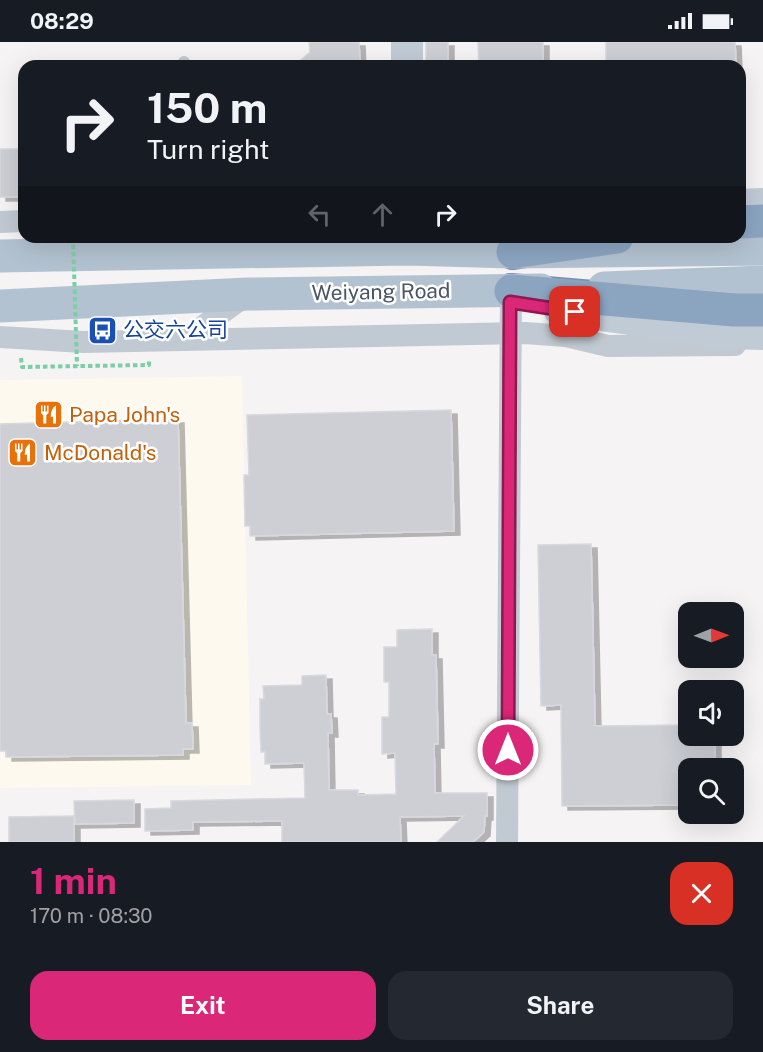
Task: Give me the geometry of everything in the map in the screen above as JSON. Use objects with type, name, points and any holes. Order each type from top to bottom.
[{"type":"highway","points":[[746,222],[763,222]]},
{"type":"highway","points":[[513,252],[575,243]]},
{"type":"highway","points":[[510,297],[749,310]]},
{"type":"main road","points":[[407,42],[407,60]]},
{"type":"main road","points":[[746,204],[763,204]]},
{"type":"main road","name":"Weiyang Road","points":[[0,256],[188,245],[413,245],[513,252],[763,249]]},
{"type":"main road","name":"Weiyang Road","points":[[0,306],[248,294],[433,291],[510,297],[763,282]]},
{"type":"main road","points":[[510,297],[727,333],[763,334]]},
{"type":"street","points":[[0,222],[18,221]]},
{"type":"street","points":[[184,340],[248,294]]},
{"type":"street","points":[[507,842],[510,297]]},
{"type":"street","points":[[0,337],[83,342],[510,334],[566,336],[608,346],[651,347],[743,345],[763,340]]},
{"type":"path","points":[[74,243],[77,366]]},
{"type":"path","points":[[22,367],[150,365]]},
{"type":"shaded area","points":[[242,376],[251,785],[0,788],[0,380]]},
{"type":"building","points":[[309,42],[359,42],[360,60],[301,60],[310,52]]},
{"type":"building","points":[[426,42],[448,42],[448,60],[426,60]]},
{"type":"building","points":[[478,42],[543,42],[543,60],[479,60]]},
{"type":"building","points":[[606,42],[735,42],[736,60],[606,60]]},
{"type":"building","points":[[0,149],[18,149],[18,197],[0,197]]},
{"type":"building","points":[[451,410],[454,531],[250,536],[250,526],[245,526],[244,475],[249,475],[247,415]]},
{"type":"building","points":[[178,419],[186,723],[192,723],[193,749],[183,749],[183,755],[6,757],[6,751],[0,751],[0,424]]},
{"type":"building","points":[[591,544],[595,726],[678,725],[678,746],[715,746],[715,758],[678,758],[678,805],[562,806],[561,705],[541,706],[538,545]]},
{"type":"building","points":[[432,629],[432,655],[436,655],[438,744],[434,744],[435,793],[487,793],[484,832],[473,842],[437,842],[464,816],[400,817],[401,842],[282,842],[282,821],[193,822],[193,830],[145,831],[145,809],[171,808],[171,801],[305,798],[304,763],[265,764],[265,752],[261,752],[260,726],[260,699],[264,699],[263,686],[302,685],[302,676],[326,675],[327,714],[331,714],[332,733],[328,733],[329,790],[358,790],[358,795],[396,794],[395,753],[382,754],[382,717],[389,717],[389,682],[384,682],[384,647],[397,647],[397,630]]},
{"type":"building","points":[[134,800],[134,823],[75,824],[74,801]]},
{"type":"building","points":[[74,816],[74,842],[9,842],[9,817]]},
{"type":"place","name":"公交六公司","points":[[102,330]]},
{"type":"place","name":"Papa John's","points":[[48,415]]},
{"type":"place","name":"McDonald's","points":[[23,453]]},
{"type":"route","points":[[508,750],[510,302],[575,312]]}]
